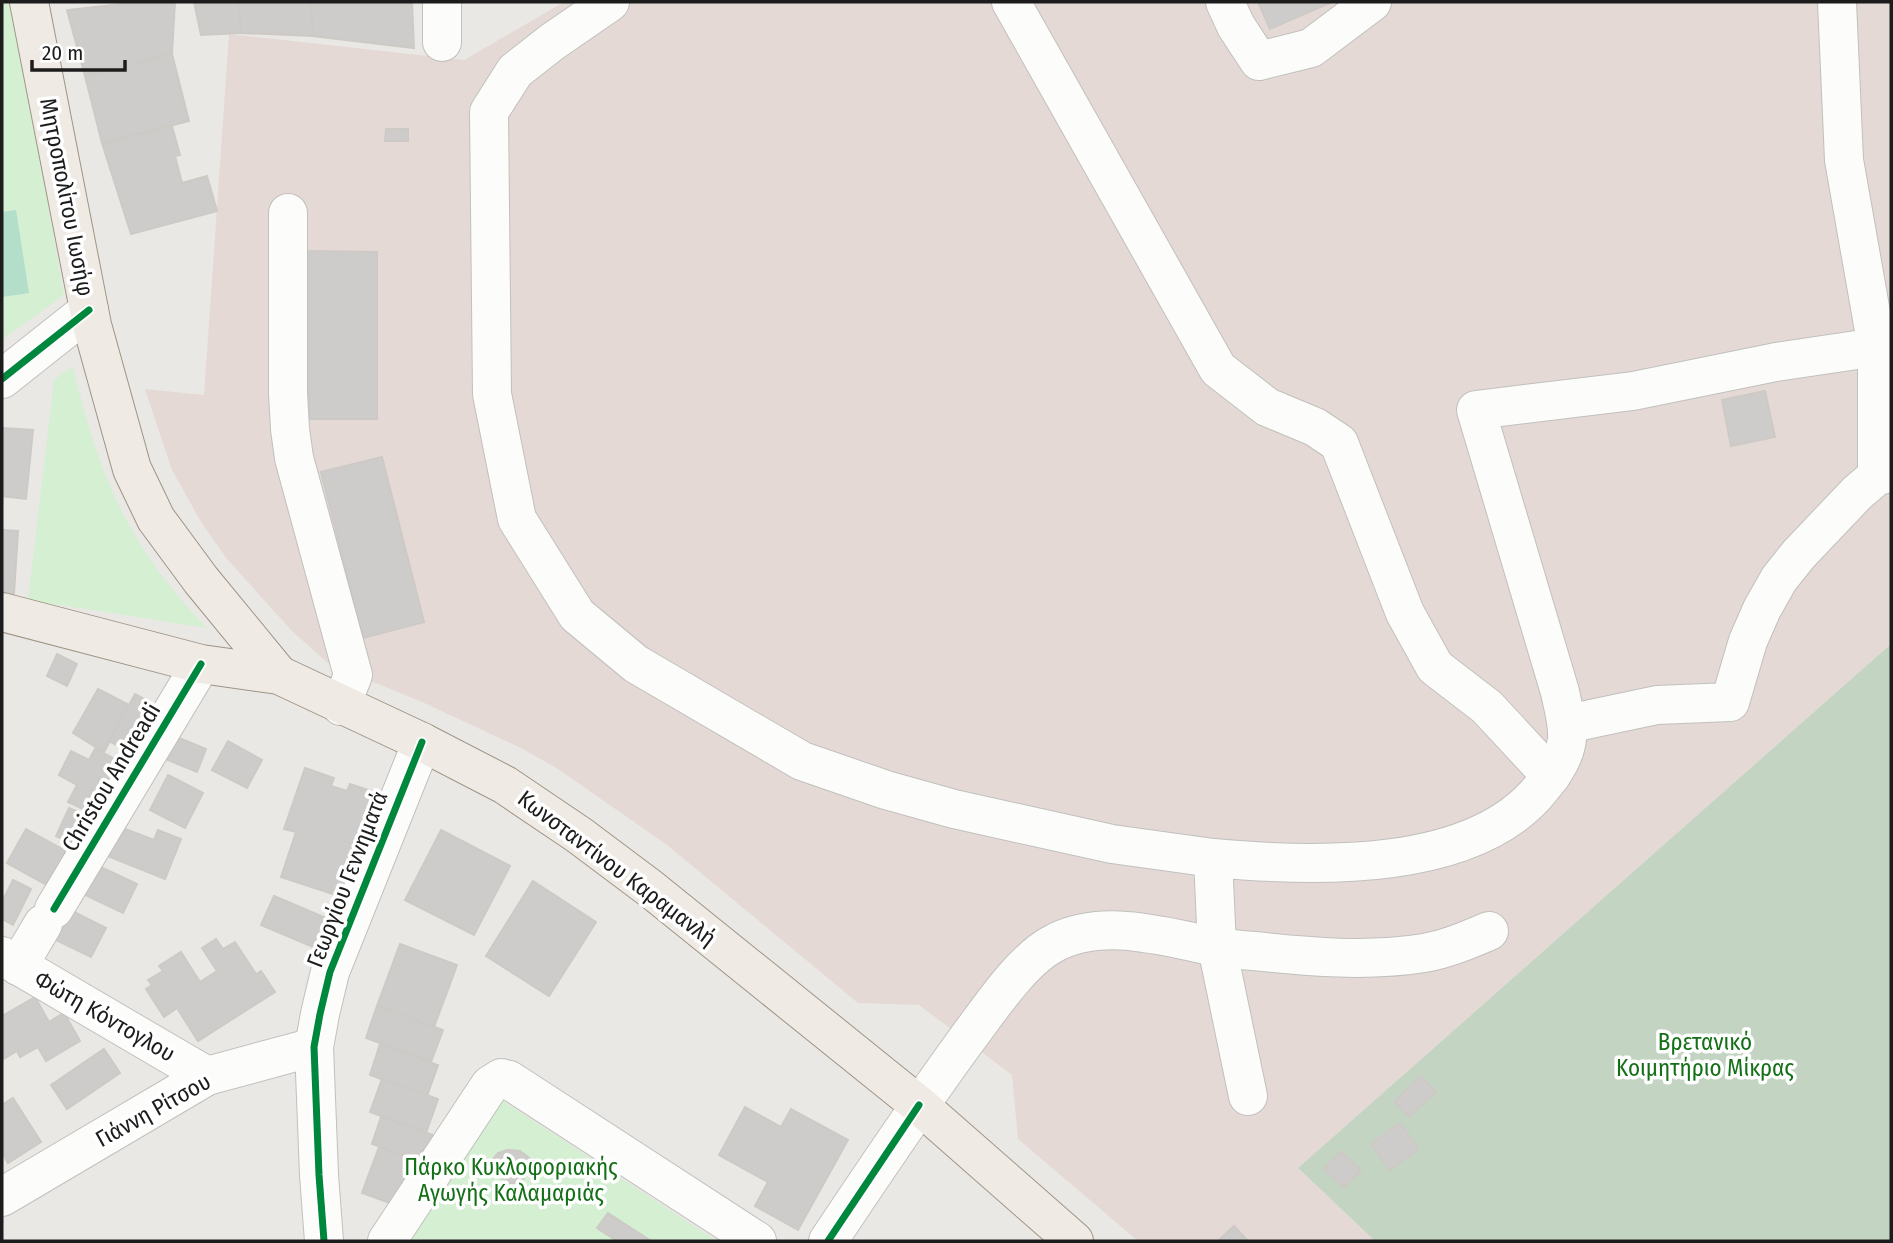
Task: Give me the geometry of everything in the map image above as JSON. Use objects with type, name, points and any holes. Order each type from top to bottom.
[{"type":"main road","name":"Μητροπολίτου Ιωσήφ","points":[[29,2],[89,310],[132,469],[156,519],[201,580],[279,675]]},
{"type":"main road","name":"Κωνσταντίνου Καραμανλή","points":[[2,612],[201,664],[279,675],[422,742],[505,785],[650,889],[919,1105],[1074,1241]]},
{"type":"street","points":[[442,2],[442,42]]},
{"type":"street","points":[[610,2],[515,71],[489,111],[492,394],[517,519],[577,615],[636,664],[802,761],[886,790],[1037,828],[1137,848],[1253,862],[1340,862],[1391,858],[1430,851],[1479,835],[1504,822],[1538,793],[1561,759],[1567,741],[1567,724],[1560,692],[1476,410],[1633,391],[1776,362],[1877,347]]},
{"type":"street","points":[[1012,2],[1219,369],[1267,407],[1315,427],[1339,443],[1405,613],[1435,667],[1487,707],[1551,776]]},
{"type":"street","points":[[1225,2],[1236,26],[1259,61],[1311,48],[1372,2]]},
{"type":"street","points":[[1567,724],[1657,705],[1730,702],[1748,641],[1779,579],[1857,493],[1884,475],[1877,347],[1844,160],[1837,2]]},
{"type":"street","points":[[288,213],[290,429],[294,458],[353,675],[341,706]]},
{"type":"street","points":[[2,379],[89,310]]},
{"type":"street","name":"Christou Andreadi","points":[[10,961],[49,916],[201,664]]},
{"type":"street","name":"Γεωργίου Γεννηματά","points":[[324,1241],[314,1047],[320,1014],[330,972],[422,742]]},
{"type":"street","points":[[1213,858],[1217,947],[1248,1096]]},
{"type":"street","points":[[828,1241],[919,1105],[991,1006],[1035,956],[1051,944],[1086,932],[1102,930],[1155,935],[1217,947],[1299,955],[1387,957],[1424,953],[1453,946],[1489,931]]},
{"type":"street","name":"Φώτη Κόντογλου","points":[[10,961],[207,1076]]},
{"type":"street","name":"Γιάννη Ρίτσου","points":[[2,1197],[207,1076],[314,1047]]},
{"type":"street","points":[[387,1241],[490,1085],[501,1078],[509,1080],[757,1241]]},
{"type":"shaded area","points":[[564,2],[1891,2],[1891,644],[1298,1168],[1375,1241],[1138,1241],[1018,1139],[1012,1075],[919,1005],[858,1003],[667,845],[558,769],[521,748],[420,701],[329,664],[292,631],[227,559],[201,522],[172,470],[145,389],[204,395],[229,34],[464,60]]},
{"type":"green space","points":[[2,2],[13,2],[64,295],[2,340]]},
{"type":"green space","points":[[16,210],[29,293],[2,297],[2,212]]},
{"type":"green space","points":[[72,366],[95,447],[119,506],[157,569],[207,628],[28,600],[54,380]]},
{"type":"green space","name":"Βρετανικό Κοιμητήριο Μίκρας","points":[[1891,644],[1891,1241],[1375,1241],[1298,1168]]},
{"type":"green space","name":"Πάρκο Κυκλοφοριακής Αγωγής Καλαμαριάς","points":[[494,1095],[717,1241],[397,1241]]},
{"type":"building","points":[[140,2],[175,2],[172,54],[85,76],[67,10]]},
{"type":"building","points":[[194,2],[239,2],[241,33],[201,35]]},
{"type":"building","points":[[239,2],[311,2],[313,36],[241,33]]},
{"type":"building","points":[[311,2],[412,2],[414,48],[313,36]]},
{"type":"building","points":[[1258,2],[1332,2],[1270,29]]},
{"type":"building","points":[[172,54],[189,121],[102,143],[85,76]]},
{"type":"building","points":[[172,126],[180,155],[175,156],[182,183],[207,176],[217,211],[131,234],[102,143]]},
{"type":"building","points":[[386,129],[408,129],[408,141],[385,141]]},
{"type":"building","points":[[309,251],[377,252],[377,419],[309,419]]},
{"type":"building","points":[[1765,391],[1775,437],[1731,446],[1722,400]]},
{"type":"building","points":[[2,428],[33,430],[26,499],[2,496]]},
{"type":"building","points":[[382,457],[424,622],[363,638],[321,472]]},
{"type":"building","points":[[2,530],[18,531],[14,594],[2,593]]},
{"type":"building","points":[[57,654],[77,664],[67,686],[47,676]]},
{"type":"building","points":[[98,689],[129,705],[104,752],[73,733]]},
{"type":"building","points":[[135,694],[164,710],[139,757],[109,741]]},
{"type":"building","points":[[172,735],[206,749],[197,772],[163,758]]},
{"type":"building","points":[[228,741],[262,760],[247,788],[212,770]]},
{"type":"building","points":[[95,749],[127,765],[100,817],[68,802],[77,785],[59,775],[71,751],[89,760]]},
{"type":"building","points":[[305,768],[334,778],[331,786],[347,791],[350,784],[374,792],[339,896],[281,877],[296,832],[284,829]]},
{"type":"building","points":[[168,775],[203,793],[185,828],[150,810]]},
{"type":"building","points":[[69,808],[101,822],[88,851],[56,836]]},
{"type":"building","points":[[112,824],[154,840],[158,830],[181,839],[165,879],[100,853]]},
{"type":"building","points":[[26,829],[71,854],[52,888],[7,863]]},
{"type":"building","points":[[441,830],[510,866],[474,935],[405,900]]},
{"type":"building","points":[[90,862],[137,884],[123,913],[77,891]]},
{"type":"building","points":[[13,880],[31,889],[13,925],[2,919],[2,902]]},
{"type":"building","points":[[533,881],[596,922],[549,996],[486,956]]},
{"type":"building","points":[[274,896],[326,918],[313,947],[261,925]]},
{"type":"building","points":[[66,908],[106,928],[91,957],[52,938]]},
{"type":"building","points":[[216,939],[223,949],[235,942],[256,974],[261,971],[275,992],[198,1041],[177,1008],[164,1017],[146,989],[152,985],[148,980],[163,971],[159,966],[181,952],[200,982],[217,971],[202,948]]},
{"type":"building","points":[[400,944],[457,965],[434,1027],[377,1006]]},
{"type":"building","points":[[35,997],[49,1022],[64,1013],[80,1041],[46,1061],[38,1047],[20,1057],[17,1051],[2,1060],[2,1016]]},
{"type":"building","points":[[377,1006],[443,1030],[431,1062],[366,1038]]},
{"type":"building","points":[[380,1044],[438,1065],[427,1096],[370,1075]]},
{"type":"building","points":[[104,1049],[120,1073],[67,1109],[51,1085]]},
{"type":"building","points":[[1421,1076],[1436,1092],[1409,1117],[1394,1102]]},
{"type":"building","points":[[382,1079],[438,1099],[426,1133],[370,1112]]},
{"type":"building","points":[[13,1098],[41,1142],[8,1163],[2,1152],[2,1105]]},
{"type":"building","points":[[745,1107],[781,1127],[791,1109],[848,1140],[798,1230],[755,1206],[768,1182],[719,1155]]},
{"type":"building","points":[[381,1117],[433,1135],[423,1162],[372,1144]]},
{"type":"building","points":[[1400,1123],[1419,1149],[1389,1170],[1371,1144]]},
{"type":"building","points":[[379,1147],[423,1162],[398,1206],[362,1193]]},
{"type":"building","points":[[507,1150],[520,1151],[532,1160],[536,1174],[525,1175],[522,1183],[507,1183],[500,1175],[487,1175],[489,1164],[498,1153]]},
{"type":"building","points":[[1341,1151],[1361,1170],[1344,1188],[1324,1169]]},
{"type":"building","points":[[608,1213],[651,1241],[617,1241],[597,1228]]},
{"type":"building","points":[[1234,1226],[1248,1241],[1218,1241]]},
{"type":"cycle path","points":[[2,379],[89,310]]},
{"type":"cycle path","points":[[54,909],[201,664]]},
{"type":"cycle path","points":[[324,1241],[314,1047],[320,1014],[330,972],[422,742]]},
{"type":"cycle path","points":[[828,1241],[919,1105]]}]
